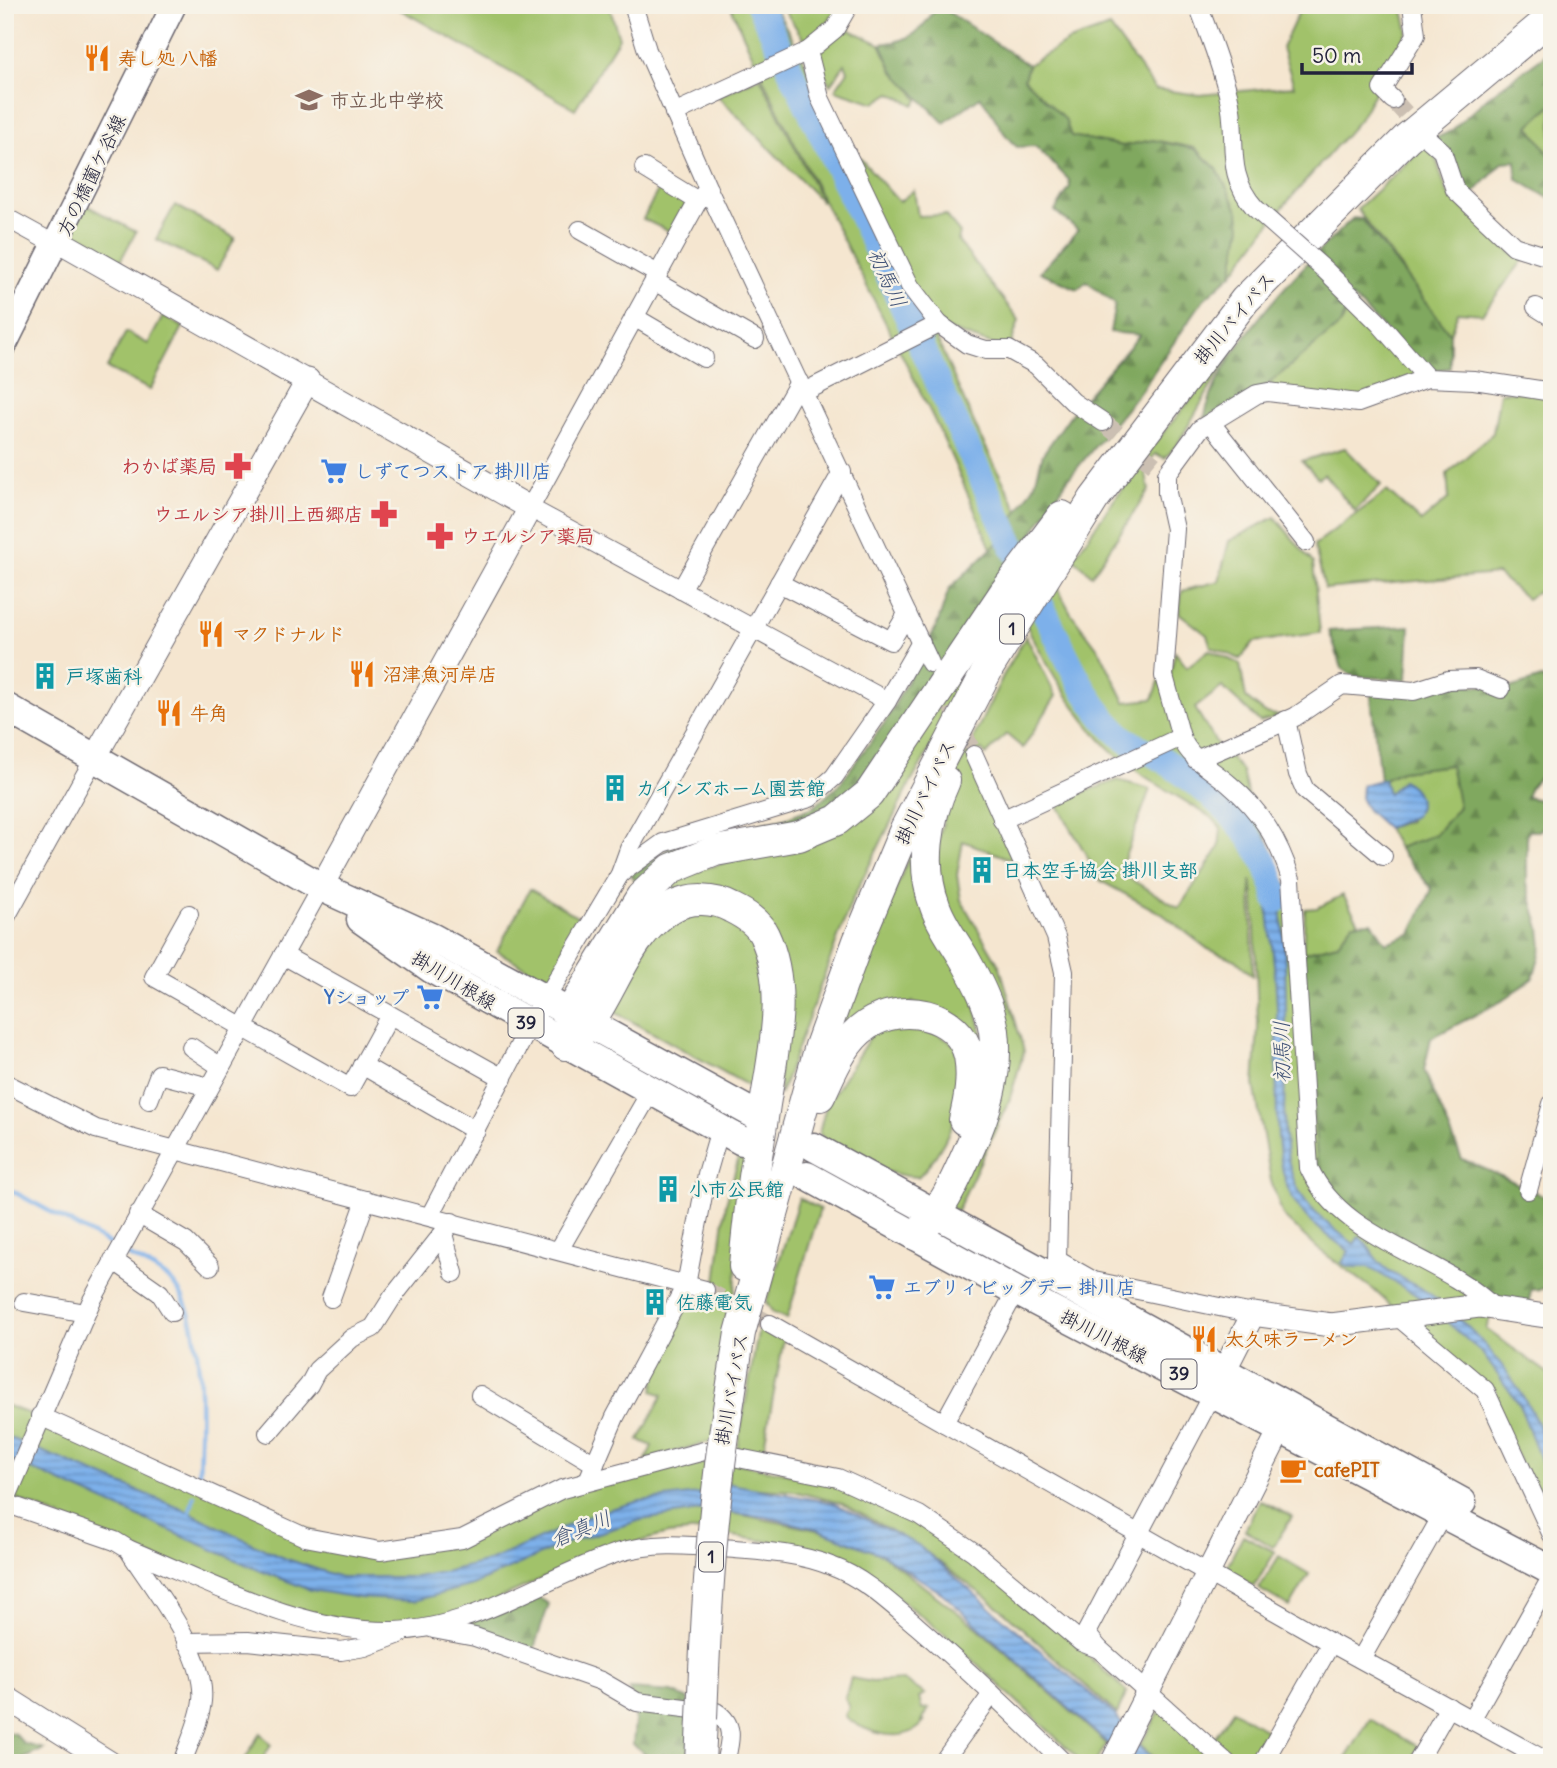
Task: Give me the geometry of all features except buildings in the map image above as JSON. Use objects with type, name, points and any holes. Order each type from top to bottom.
[{"type":"highway","name":"掛川バイパス","points":[[700,1763],[720,1454],[740,1333],[793,1133],[820,1046],[858,941],[905,829],[989,667],[1094,499],[1245,300],[1407,138],[1552,17]]},
{"type":"highway","points":[[566,1045],[568,1013],[641,897],[671,869],[715,851],[799,836],[837,820],[869,794],[1004,593],[1132,423],[1205,336],[1245,300]]},
{"type":"highway","points":[[915,1235],[978,1131],[995,1071],[994,1030],[982,989],[935,907],[926,874],[928,835],[941,789],[1026,606]]},
{"type":"highway","points":[[568,1013],[626,956],[646,927],[674,906],[701,899],[726,904],[748,916],[763,932],[774,962],[778,1015],[747,1222],[740,1333]]},
{"type":"highway","points":[[740,1333],[776,1235],[813,1112],[837,1060],[866,1025],[895,1012],[909,1011],[942,1021],[964,1044],[969,1056],[972,1087],[963,1125],[929,1210]]},
{"type":"main road","name":"方の橋薗ケ谷線","points":[[5,344],[58,243],[174,5]]},
{"type":"main road","name":"掛川川根線","points":[[5,707],[321,887],[433,938],[752,1113]]},
{"type":"main road","name":"掛川川根線","points":[[321,887],[432,969],[731,1135]]},
{"type":"main road","name":"掛川川根線","points":[[814,1147],[929,1210],[1218,1382],[1281,1428],[1552,1574]]},
{"type":"main road","name":"掛川川根線","points":[[807,1176],[1016,1291],[1218,1382],[1552,1551]]},
{"type":"street","points":[[633,5],[647,50],[674,113],[703,195],[802,387],[930,663]]},
{"type":"street","points":[[674,113],[804,53],[835,29],[849,5]]},
{"type":"street","points":[[1198,5],[1229,96],[1235,174],[1241,192],[1379,323],[1427,378]]},
{"type":"street","points":[[1393,100],[1382,89],[1416,35],[1412,5]]},
{"type":"street","points":[[804,53],[820,98],[910,286],[934,327],[967,344],[986,350],[1009,350],[1036,365],[1073,402],[1103,422]]},
{"type":"street","points":[[1427,138],[1442,151],[1455,190],[1514,246],[1552,258]]},
{"type":"street","points":[[644,168],[703,195]]},
{"type":"street","points":[[703,195],[113,1260],[86,1312],[6,1498],[292,1615],[347,1628],[419,1628],[475,1637],[601,1681],[637,1702],[716,1712],[727,1719],[732,1732],[725,1763]]},
{"type":"street","points":[[5,217],[58,243],[308,380],[530,508],[887,701]]},
{"type":"street","points":[[579,230],[755,339]]},
{"type":"street","points":[[1536,307],[1552,317]]},
{"type":"street","points":[[634,317],[704,358]]},
{"type":"street","points":[[681,590],[802,387],[934,327]]},
{"type":"street","points":[[1487,1307],[1473,1287],[1364,1228],[1336,1208],[1319,1190],[1308,1168],[1291,879],[1277,842],[1257,810],[1230,784],[1188,754],[1176,739],[1164,676],[1175,528],[1160,469],[1200,429],[1257,394],[1268,392],[1359,403],[1427,378],[1474,380],[1552,392]]},
{"type":"street","points":[[5,919],[308,380]]},
{"type":"street","points":[[1211,423],[1306,542]]},
{"type":"street","points":[[430,1216],[530,1025],[568,1013],[629,849],[842,472]]},
{"type":"street","points":[[779,583],[891,641],[907,614]]},
{"type":"street","points":[[620,874],[663,843],[810,798],[834,777],[887,701],[921,642]]},
{"type":"street","points":[[1196,760],[1286,720],[1342,685],[1414,691],[1448,680],[1476,679],[1501,689]]},
{"type":"street","points":[[1286,720],[1297,774],[1305,790],[1383,856]]},
{"type":"street","points":[[1002,820],[1176,739]]},
{"type":"street","points":[[974,755],[1056,937],[1064,972],[1057,1260],[1094,1281],[1253,1314],[1331,1325],[1404,1314],[1487,1307],[1552,1317]]},
{"type":"street","points":[[189,914],[154,977],[350,1087],[390,1015]]},
{"type":"street","points":[[284,955],[503,1078]]},
{"type":"street","points":[[191,1047],[221,1067]]},
{"type":"street","points":[[362,1065],[476,1131]]},
{"type":"street","points":[[149,1100],[159,1074],[209,1087]]},
{"type":"street","points":[[5,1083],[96,1129],[172,1151],[430,1216],[447,1228],[559,1250],[705,1290]]},
{"type":"street","points":[[559,1250],[651,1091]]},
{"type":"street","points":[[1528,1190],[1552,1104]]},
{"type":"street","points":[[591,1472],[615,1417],[687,1285],[707,1174],[731,1135]]},
{"type":"street","points":[[331,1298],[366,1199]]},
{"type":"street","points":[[138,1214],[186,1242],[210,1266]]},
{"type":"street","points":[[447,1228],[454,1273]]},
{"type":"street","points":[[268,1433],[309,1385],[317,1370],[352,1338],[373,1328],[392,1298],[447,1228]]},
{"type":"street","points":[[113,1260],[160,1293],[172,1312]]},
{"type":"street","points":[[944,1423],[1016,1291]]},
{"type":"street","points":[[24,1301],[86,1312]]},
{"type":"street","points":[[1227,1763],[1144,1699],[1086,1633],[1253,1314]]},
{"type":"street","points":[[1404,1314],[1485,1390],[1552,1535]]},
{"type":"street","points":[[770,1324],[1208,1570],[1331,1643],[1550,1763]]},
{"type":"street","points":[[480,1395],[591,1472]]},
{"type":"street","points":[[39,1419],[305,1537],[380,1551],[462,1539],[591,1472],[704,1451],[838,1478],[919,1516],[974,1552],[1081,1642],[1099,1649]]},
{"type":"street","points":[[1112,1763],[1281,1428]]},
{"type":"street","points":[[1361,1659],[1443,1514]]},
{"type":"street","points":[[186,1642],[248,1641],[341,1651],[365,1647],[534,1590],[618,1553],[670,1544],[780,1552],[831,1566],[868,1585],[992,1694],[1064,1763]]},
{"type":"street","points":[[128,1549],[186,1642],[202,1682],[202,1704],[182,1763]]},
{"type":"street","points":[[1471,1720],[1552,1574]]},
{"type":"street","points":[[1263,1763],[1331,1643]]},
{"type":"street","points":[[942,1763],[992,1694]]},
{"type":"street","points":[[5,1697],[110,1763]]},
{"type":"street","points":[[1417,1763],[1449,1707]]},
{"type":"green space","points":[[392,5],[609,5],[619,38],[575,109]]},
{"type":"green space","points":[[730,5],[774,5],[851,148],[899,202],[914,190],[918,216],[945,215],[960,233],[958,241],[1019,320],[1009,350],[930,324],[980,436],[1054,581],[1071,613],[1101,653],[1125,702],[1153,699],[1165,664],[1170,675],[1175,652],[1187,667],[1209,650],[1240,664],[1246,698],[1265,713],[1282,716],[1260,722],[1222,687],[1195,708],[1220,749],[1224,750],[1242,771],[1248,796],[1287,885],[1298,1023],[1494,1308],[1486,1329],[1549,1374],[1552,1530],[1487,1394],[1374,1290],[1317,1248],[1283,1216],[1271,1181],[1254,1084],[1258,1028],[1254,897],[1251,880],[1253,976],[1236,960],[1208,949],[1162,914],[1101,881],[1056,802],[1118,780],[1150,789],[1121,868],[1124,875],[1179,908],[1219,848],[1221,828],[1213,819],[1140,773],[1113,752],[1075,707],[1051,671],[1011,593],[940,432],[806,167]]},
{"type":"green space","points":[[781,5],[839,5],[822,31],[805,41]]},
{"type":"green space","points":[[938,5],[1028,65],[1024,79],[1065,119],[1071,136],[1123,146],[1153,140],[1195,149],[1217,169],[1239,212],[1241,226],[1232,274],[1204,299],[1140,392],[1068,479],[872,779],[845,802],[639,886],[631,875],[672,846],[785,818],[814,807],[838,786],[886,721],[937,625],[949,589],[997,543],[1034,486],[1043,454],[1074,410],[1140,335],[1110,332],[1115,304],[1087,282],[1077,289],[1040,272],[1078,230],[1055,211],[1070,187],[1069,180],[1035,146],[1017,147],[980,97],[944,123],[893,71],[881,44],[892,43],[915,33]]},
{"type":"green space","points":[[1302,5],[1402,5],[1408,32],[1359,120],[1276,215],[1232,274],[1241,226],[1236,206],[1217,169],[1195,148],[1153,140],[1123,146],[1071,136],[1024,79],[1028,65],[1069,41],[1110,27],[1155,89],[1199,95],[1294,86],[1282,48]]},
{"type":"green space","points":[[849,19],[850,30],[880,44],[893,71],[902,77],[918,100],[914,105],[891,93],[875,103],[835,90],[848,71],[845,64],[830,85],[813,50]]},
{"type":"green space","points":[[1552,50],[1552,104],[1529,126],[1552,158],[1552,200],[1517,179],[1516,161],[1503,162],[1463,207],[1430,141],[1451,131],[1489,96]]},
{"type":"green space","points":[[760,77],[822,202],[718,96]]},
{"type":"green space","points":[[1552,104],[1552,158],[1529,126]]},
{"type":"green space","points":[[1430,141],[1447,193],[1514,255],[1524,259],[1482,314],[1458,312],[1450,334],[1357,209]]},
{"type":"green space","points":[[661,184],[689,199],[672,233],[643,219]]},
{"type":"green space","points":[[86,205],[136,232],[119,263],[72,239],[70,233]]},
{"type":"green space","points":[[175,205],[235,238],[217,270],[156,239]]},
{"type":"green space","points":[[1353,218],[1362,219],[1450,334],[1450,368],[1427,371],[1352,297],[1340,325],[1262,389],[1204,419],[1212,393],[1244,338],[1288,284]]},
{"type":"green space","points":[[1351,301],[1420,374],[1358,402],[1270,390],[1271,382],[1342,323]]},
{"type":"green space","points":[[163,316],[183,327],[150,390],[107,368],[126,332],[148,344]]},
{"type":"green space","points":[[1234,347],[1177,445],[1165,458],[1155,454],[1145,469],[1149,490],[1092,575],[1073,558],[1153,445]]},
{"type":"green space","points":[[1500,392],[1552,392],[1552,582],[1527,599],[1497,574],[1325,589],[1314,545],[1387,491],[1421,522],[1449,498],[1447,474],[1493,433]]},
{"type":"green space","points":[[1345,448],[1381,485],[1355,511],[1324,474],[1318,478],[1302,461]]},
{"type":"green space","points":[[1275,517],[1313,563],[1320,633],[1254,642],[1240,659],[1211,647],[1207,635],[1179,613],[1182,591],[1219,581],[1229,541]]},
{"type":"green space","points":[[1012,602],[909,786],[852,900],[780,1095],[773,943],[701,891],[596,982],[678,876],[783,846]]},
{"type":"green space","points":[[1410,626],[1407,680],[1353,676],[1342,668],[1329,631]]},
{"type":"green space","points":[[1026,636],[1056,696],[1023,748],[1006,734],[986,755],[982,750],[970,756],[1018,862],[963,841],[957,875],[961,900],[1000,967],[1024,1051],[1009,1101],[957,1211],[949,1207],[1009,1053],[947,911],[935,852],[956,774],[1003,676]]},
{"type":"green space","points":[[1542,678],[1552,689],[1552,765],[1530,787],[1526,797],[1545,801],[1551,806],[1545,826],[1539,831],[1529,831],[1527,836],[1527,884],[1540,928],[1542,947],[1533,978],[1502,1001],[1431,1038],[1424,1070],[1462,1159],[1552,1202],[1552,1288],[1531,1290],[1529,1301],[1494,1308],[1319,1190],[1303,953],[1337,944],[1353,923],[1372,922],[1386,943],[1411,934],[1432,889],[1398,848],[1435,835],[1459,807],[1450,765],[1401,771],[1380,781],[1370,688],[1439,683],[1510,688]]},
{"type":"green space","points":[[1451,765],[1459,807],[1435,835],[1398,848],[1387,828],[1409,821],[1402,780],[1388,794],[1384,779],[1401,771]]},
{"type":"green space","points":[[921,830],[970,984],[986,1050],[913,1002],[837,1045],[857,978]]},
{"type":"green space","points":[[530,889],[582,919],[550,981],[497,951]]},
{"type":"green space","points":[[1343,895],[1359,922],[1337,944],[1303,953],[1305,909],[1317,908]]},
{"type":"green space","points":[[711,907],[753,933],[772,998],[756,1090],[611,1010],[654,930]]},
{"type":"green space","points":[[922,1024],[955,1045],[962,1072],[962,1085],[951,1129],[936,1156],[918,1177],[892,1173],[864,1164],[838,1150],[819,1133],[826,1106],[875,1029]]},
{"type":"green space","points":[[750,1118],[734,1301],[715,1289],[726,1203]]},
{"type":"green space","points":[[799,1198],[820,1209],[787,1319],[773,1313],[766,1302]]},
{"type":"green space","points":[[712,1303],[728,1305],[715,1440],[646,1460],[652,1446],[639,1440],[663,1395],[653,1391],[662,1344],[685,1306]]},
{"type":"green space","points":[[759,1327],[784,1338],[763,1452],[737,1449]]},
{"type":"green space","points":[[5,1405],[52,1422],[363,1553],[434,1545],[597,1482],[711,1462],[727,1512],[822,1531],[883,1555],[979,1629],[1107,1744],[1095,1763],[1083,1763],[947,1636],[873,1579],[837,1559],[784,1544],[701,1531],[668,1534],[604,1551],[437,1626],[362,1629],[271,1607],[5,1494]]},
{"type":"green space","points":[[729,1462],[828,1481],[919,1519],[1047,1618],[1127,1692],[1117,1714],[1002,1610],[925,1551],[841,1503],[793,1491],[728,1487]]},
{"type":"green space","points":[[1260,1500],[1292,1517],[1273,1547],[1245,1530]]},
{"type":"green space","points":[[1243,1535],[1275,1552],[1254,1587],[1225,1570]]},
{"type":"green space","points":[[1279,1556],[1309,1574],[1290,1607],[1259,1589]]},
{"type":"green space","points":[[534,1595],[549,1604],[533,1651],[447,1628]]},
{"type":"green space","points":[[851,1678],[872,1682],[903,1680],[925,1694],[919,1697],[922,1709],[929,1708],[921,1724],[925,1721],[917,1729],[897,1735],[885,1735],[863,1728],[845,1716],[849,1706],[845,1698]]},
{"type":"green space","points":[[629,1689],[672,1692],[688,1699],[690,1763],[655,1763],[633,1744],[636,1709]]},
{"type":"green space","points":[[1161,1710],[1220,1763],[1159,1763],[1140,1745]]},
{"type":"green space","points":[[1233,1710],[1267,1731],[1249,1763],[1237,1763],[1212,1741]]},
{"type":"green space","points":[[1370,1719],[1418,1747],[1409,1763],[1343,1763]]},
{"type":"green space","points":[[5,1732],[15,1734],[24,1744],[44,1749],[14,1763],[5,1763]]},
{"type":"green space","points":[[260,1733],[271,1745],[260,1763],[243,1763]]},
{"type":"water","points":[[1384,779],[1388,794],[1402,780],[1412,786],[1419,800],[1415,816],[1387,828],[1367,810],[1361,800],[1362,785]]},
{"type":"water","points":[[1274,861],[1284,953],[1285,1137],[1291,1173],[1298,1189],[1323,1220],[1354,1244],[1359,1237],[1385,1268],[1434,1297],[1496,1358],[1514,1382],[1541,1434],[1549,1461],[1552,1489],[1519,1404],[1482,1353],[1418,1296],[1368,1267],[1348,1267],[1342,1263],[1349,1251],[1310,1220],[1292,1197],[1280,1157],[1276,990],[1262,870]]},
{"type":"water","name":"倉真川","points":[[5,1436],[189,1512],[278,1556],[340,1577],[416,1577],[489,1561],[596,1513],[640,1501],[707,1493],[709,1480],[833,1503],[918,1545],[1116,1716],[1139,1746],[1157,1763],[1129,1763],[943,1594],[883,1555],[817,1529],[766,1517],[706,1510],[641,1520],[569,1542],[472,1585],[414,1601],[360,1598],[311,1590],[261,1571],[29,1468],[5,1457]]},
{"type":"waterway","name":"初馬川","points":[[759,5],[863,220],[1015,551]]},
{"type":"waterway","name":"初馬川","points":[[1042,607],[1077,677],[1110,725],[1133,744],[1181,772],[1218,802],[1262,856],[1277,900]]},
{"type":"waterway","points":[[5,1187],[115,1247]]},
{"type":"waterway","points":[[122,1252],[156,1270],[173,1283],[184,1301],[192,1323],[200,1377],[199,1480]]},
{"type":"waterway","points":[[189,1515],[194,1496]]},
{"type":"tunnel","points":[[1393,100],[1425,135]]},
{"type":"tunnel","points":[[1103,422],[1154,464]]},
{"type":"tunnel","points":[[940,682],[974,755]]},
{"type":"tunnel","points":[[705,1290],[770,1324]]},
{"type":"place","name":"寿し処 八幡","points":[[97,58]]},
{"type":"place","name":"市立北中学校","points":[[309,100]]},
{"type":"place","name":"わかば薬局","points":[[238,466]]},
{"type":"place","name":"しずてつストア 掛川店","points":[[334,471]]},
{"type":"place","name":"ウエルシア掛川上西郷店","points":[[384,514]]},
{"type":"place","name":"ウエルシア薬局","points":[[440,536]]},
{"type":"place","name":"マクドナルド","points":[[211,634]]},
{"type":"place","name":"沼津魚河岸店","points":[[362,674]]},
{"type":"place","name":"戸塚歯科","points":[[45,676]]},
{"type":"place","name":"牛角","points":[[169,713]]},
{"type":"place","name":"カインズホーム園芸館","points":[[615,788]]},
{"type":"place","name":"日本空手協会 掛川支部","points":[[982,870]]},
{"type":"place","name":"Yショップ","points":[[430,997]]},
{"type":"place","name":"小市公民館","points":[[668,1189]]},
{"type":"place","name":"エブリィビッグデー 掛川店","points":[[882,1287]]},
{"type":"place","name":"佐藤電気","points":[[655,1302]]},
{"type":"place","name":"太久味ラーメン","points":[[1204,1339]]},
{"type":"place","name":"cafePIT","points":[[1293,1470]]}]
